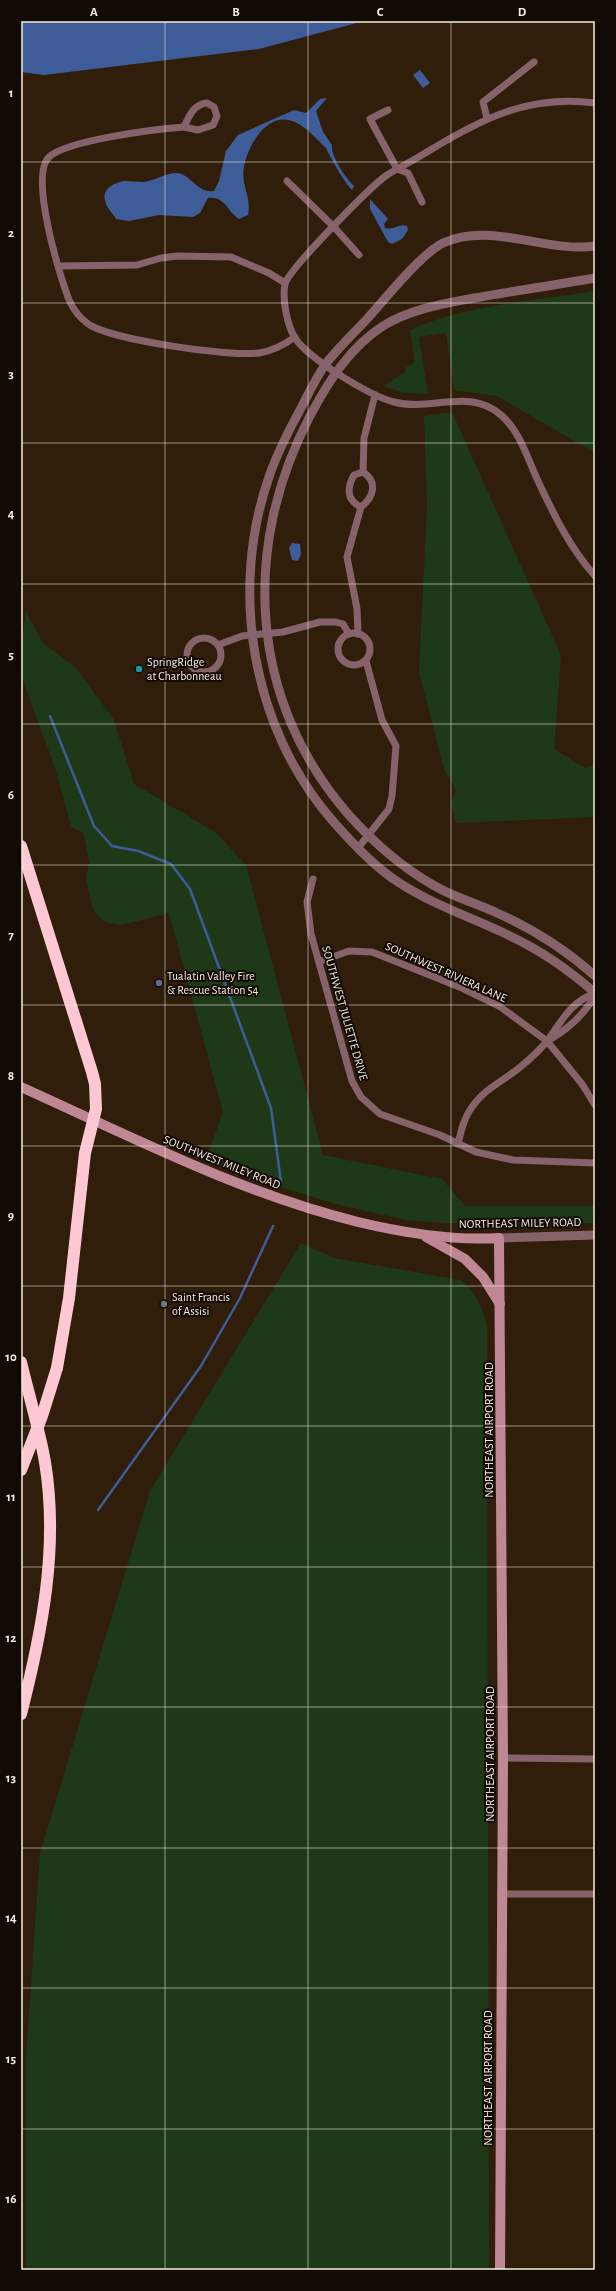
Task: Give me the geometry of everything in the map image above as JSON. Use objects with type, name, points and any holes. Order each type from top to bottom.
[{"type":"highway","points":[[21,846],[92,1072],[97,1098],[94,1120],[85,1153],[69,1298],[57,1368],[42,1416],[21,1470]]},
{"type":"highway","points":[[21,1362],[45,1462],[49,1500],[50,1542],[43,1617],[21,1714]]},
{"type":"main road","name":"SOUTHWEST MILEY ROAD","points":[[21,1087],[192,1165],[277,1199],[355,1221],[423,1235]]},
{"type":"main road","name":"NORTHEAST MILEY ROAD","points":[[423,1235],[469,1239],[499,1238]]},
{"type":"main road","points":[[423,1235],[465,1259],[483,1276],[501,1304]]},
{"type":"main road","name":"NORTHEAST AIRPORT ROAD","points":[[499,1238],[501,1304],[503,1758],[501,1894],[500,2270]]},
{"type":"street","points":[[487,118],[483,102],[534,62]]},
{"type":"street","points":[[595,103],[564,101],[540,103],[509,110],[487,118],[397,169],[365,193],[296,268],[286,283],[286,310],[295,338],[325,365],[336,372],[375,395],[392,402],[415,405],[470,401],[486,405],[501,415],[519,438],[572,547],[595,576]]},
{"type":"street","points":[[184,127],[194,109],[200,104],[207,103],[214,107],[217,116],[213,125],[198,130],[184,127],[140,131],[63,149],[48,157],[43,165],[41,176],[45,209],[59,266],[70,302],[76,312],[89,325],[105,332],[166,345],[252,354],[275,349],[295,338]]},
{"type":"street","points":[[388,110],[370,119],[397,169],[408,173],[422,202]]},
{"type":"street","points":[[287,181],[334,227],[359,255]]},
{"type":"street","points":[[458,1144],[463,1125],[472,1106],[491,1088],[519,1068],[547,1041],[561,1033],[591,1003],[595,994],[542,952],[437,904],[397,881],[358,848],[321,806],[285,749],[266,701],[252,634],[250,585],[260,509],[268,479],[283,441],[325,365],[423,258],[445,242],[463,236],[486,235],[564,246],[595,246]]},
{"type":"street","points":[[59,266],[138,265],[161,258],[177,256],[231,257],[269,273],[286,283]]},
{"type":"street","points":[[595,278],[455,301],[414,311],[398,317],[370,336],[336,372],[297,440],[277,498],[265,562],[266,632],[273,674],[295,731],[314,768],[341,805],[368,836],[391,858],[420,878],[450,894],[495,912],[538,934],[567,952],[595,976]]},
{"type":"street","points":[[363,472],[365,428],[375,395]]},
{"type":"street","points":[[358,634],[358,609],[347,556],[361,507],[367,502],[372,494],[373,483],[369,476],[363,472]]},
{"type":"street","points":[[361,507],[354,504],[349,496],[348,484],[354,475],[363,472]]},
{"type":"street","points":[[218,645],[252,634],[283,632],[328,621],[343,624],[349,634]]},
{"type":"street","points":[[358,848],[389,809],[392,796],[396,746],[382,720],[366,661],[370,649],[368,641],[358,634],[349,634],[340,643],[340,656],[350,665],[358,665],[366,661]]},
{"type":"street","points":[[203,638],[209,639],[218,645],[221,655],[220,661],[214,669],[203,672],[198,670],[190,663],[188,652],[193,643],[203,638]]},
{"type":"street","name":"SOUTHWEST JULIETTE DRIVE","points":[[312,879],[309,891],[308,914],[319,962],[352,1081],[361,1097],[380,1114],[418,1127],[491,1156],[513,1160],[595,1162]]},
{"type":"street","name":"SOUTHWEST RIVIERA LANE","points":[[319,962],[349,951],[364,951],[380,954],[462,988],[499,1006],[530,1026],[547,1041],[582,1084],[595,1105]]},
{"type":"street","name":"NORTHEAST MILEY ROAD","points":[[499,1238],[595,1235]]},
{"type":"street","points":[[503,1758],[595,1759]]},
{"type":"street","points":[[501,1894],[594,1894]]},
{"type":"green space","points":[[595,291],[595,453],[497,396],[454,390],[446,333],[419,337],[428,394],[405,393],[383,386],[406,371],[405,368],[415,362],[410,330],[431,322],[477,309]]},
{"type":"green space","points":[[452,412],[561,655],[554,749],[585,768],[595,764],[595,817],[456,823],[451,802],[456,790],[444,769],[419,672],[427,507],[424,416]]},
{"type":"green space","points":[[26,612],[43,643],[77,669],[114,720],[134,784],[215,832],[246,865],[323,1155],[442,1179],[465,1206],[595,1206],[595,1223],[443,1223],[406,1220],[336,1204],[264,1182],[206,1159],[223,1112],[169,913],[121,925],[106,922],[98,916],[92,906],[86,878],[89,863],[84,834],[71,826],[56,771],[21,675],[21,646]]},
{"type":"green space","points":[[301,1243],[334,1258],[461,1280],[478,1300],[487,1325],[489,2270],[26,2270],[26,2058],[40,1853],[150,1491]]},
{"type":"water","points":[[21,21],[364,21],[259,49],[44,75],[21,72]]},
{"type":"water","points":[[420,70],[430,83],[423,88],[413,75]]},
{"type":"water","points":[[327,98],[316,111],[323,132],[332,145],[333,155],[336,161],[343,173],[354,186],[352,190],[339,172],[325,147],[299,124],[284,119],[268,125],[259,133],[247,156],[243,173],[249,209],[248,215],[239,219],[222,202],[214,198],[208,198],[200,213],[193,217],[159,215],[129,221],[116,219],[107,206],[105,193],[107,189],[113,185],[125,181],[143,182],[172,173],[182,174],[203,190],[214,191],[219,181],[226,151],[238,135],[294,110],[306,113],[320,99]]},
{"type":"water","points":[[370,199],[388,219],[384,224],[385,228],[391,229],[401,225],[407,226],[408,230],[402,239],[392,244],[388,242],[370,209]]},
{"type":"water","points":[[292,543],[300,544],[301,554],[298,561],[292,560],[289,548]]},
{"type":"waterway","points":[[50,716],[94,826],[112,846],[138,851],[171,864],[190,889],[271,1108],[281,1182]]},
{"type":"waterway","points":[[98,1510],[201,1366],[240,1298],[273,1226]]},
{"type":"place","name":"SpringRidge at Charbonneau","points":[[139,669]]},
{"type":"place","name":"Tualatin Valley Fire & Rescue Station 54","points":[[159,983]]},
{"type":"place","name":"Saint Francis of Assisi","points":[[164,1304]]}]
